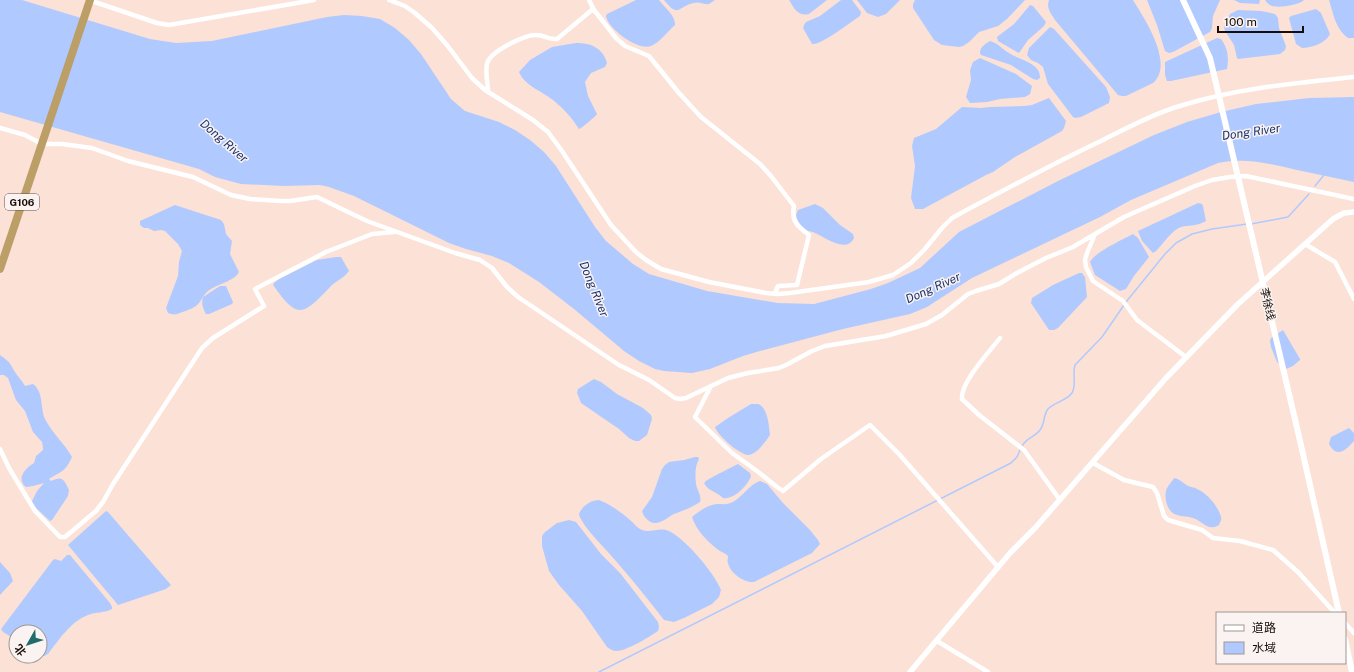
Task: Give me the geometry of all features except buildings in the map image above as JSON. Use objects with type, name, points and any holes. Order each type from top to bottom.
[{"type":"highway","name":"G106","points":[[0,269],[89,3]]},
{"type":"main road","name":"李徐线","points":[[1183,0],[1210,58],[1339,612]]},
{"type":"main road","points":[[1346,644],[1352,672]]},
{"type":"street","points":[[89,3],[157,23],[169,25],[314,0]]},
{"type":"street","points":[[389,0],[405,6],[432,28],[472,78],[488,92],[534,120],[548,132],[611,225],[649,263],[676,274],[743,289],[775,293],[790,293],[863,283],[883,279],[893,275],[908,266],[917,258],[952,218],[1066,158],[1142,121],[1171,109],[1206,98],[1235,92],[1295,83],[1354,77]]},
{"type":"street","points":[[589,0],[593,9],[620,42],[625,46],[649,56],[701,117],[760,164],[794,206],[794,219],[798,226],[809,235],[797,285],[778,286],[775,293]]},
{"type":"street","points":[[488,92],[486,66],[488,60],[493,55],[517,40],[527,37],[537,35],[550,40],[557,39],[593,9]]},
{"type":"street","points":[[0,128],[43,140],[92,148],[128,161],[193,177],[231,195],[250,199],[281,201],[317,197],[351,214],[396,232],[455,254],[480,260],[492,268],[507,287],[518,297],[603,355],[649,380],[675,398],[683,399],[738,375],[784,366],[812,351],[825,346],[886,336],[926,324],[942,315],[962,298],[972,292],[999,284],[1046,258],[1073,247],[1124,217],[1212,180],[1246,176],[1354,198]]},
{"type":"street","points":[[910,672],[1010,553],[1036,527],[1186,357],[1238,304],[1337,216],[1344,213],[1354,212]]},
{"type":"street","points":[[0,449],[9,468],[35,511],[60,537],[65,537],[93,514],[103,502],[113,484],[202,348],[213,338],[264,306],[255,289],[326,252],[372,234],[396,232]]},
{"type":"street","points":[[1096,233],[1085,256],[1085,264],[1093,281],[1123,301],[1137,320],[1186,357]]},
{"type":"street","points":[[1305,244],[1335,262],[1354,299]]},
{"type":"street","points":[[1000,338],[976,367],[964,388],[962,397],[965,403],[1028,454],[1060,500]]},
{"type":"street","points":[[711,386],[695,417],[732,453],[783,491],[821,459],[870,425],[899,454],[998,567]]},
{"type":"street","points":[[1093,463],[1124,480],[1153,487],[1157,493],[1164,516],[1168,520],[1202,530],[1213,538],[1240,541],[1273,550],[1298,572],[1335,612]]},
{"type":"street","points":[[1346,624],[1354,633]]},
{"type":"street","points":[[937,641],[988,672]]},
{"type":"water","name":"Dong River","points":[[0,0],[22,0],[150,39],[176,43],[212,41],[327,17],[344,15],[380,19],[395,28],[409,40],[421,54],[451,99],[465,111],[499,122],[515,130],[544,152],[556,166],[595,227],[606,241],[633,264],[649,274],[707,291],[778,303],[814,304],[888,283],[920,268],[959,232],[1058,181],[1154,135],[1187,122],[1256,104],[1309,98],[1354,97],[1354,182],[1258,162],[1228,161],[1218,163],[1131,200],[1100,217],[972,278],[927,307],[910,314],[843,329],[760,351],[710,369],[692,373],[664,371],[655,369],[639,361],[624,351],[539,282],[509,263],[492,256],[449,243],[354,196],[320,185],[284,186],[241,184],[215,177],[199,169],[0,112]]},
{"type":"water","points":[[636,0],[659,0],[674,18],[675,25],[661,39],[651,46],[645,47],[624,38],[612,27],[606,16],[607,14]]},
{"type":"water","points":[[664,0],[715,0],[709,4],[696,3],[676,10],[669,6]]},
{"type":"water","points":[[789,0],[827,0],[809,14],[805,15],[799,13]]},
{"type":"water","points":[[841,0],[852,0],[861,12],[860,16],[828,38],[816,44],[812,44],[803,28],[804,25],[806,22],[820,16]]},
{"type":"water","points":[[857,0],[900,0],[886,14],[878,17],[867,13]]},
{"type":"water","points":[[915,0],[1025,0],[1007,19],[998,26],[979,32],[969,42],[959,47],[942,45],[934,40],[913,8]]},
{"type":"water","points":[[1049,0],[1133,0],[1150,29],[1155,41],[1161,65],[1159,75],[1153,83],[1126,96],[1118,95],[1055,20],[1049,8]]},
{"type":"water","points":[[1147,0],[1220,0],[1213,16],[1212,28],[1210,32],[1169,53],[1165,51]]},
{"type":"water","points":[[1234,0],[1260,0],[1259,4],[1240,3]]},
{"type":"water","points":[[1265,0],[1304,0],[1294,5],[1275,7],[1268,4]]},
{"type":"water","points":[[1329,0],[1354,0],[1354,38],[1348,38],[1341,31]]},
{"type":"water","points":[[1030,5],[1033,6],[1046,22],[1044,26],[1028,40],[1019,53],[998,41],[997,37],[1014,24]]},
{"type":"water","points":[[1316,9],[1321,13],[1330,34],[1325,40],[1318,44],[1302,48],[1296,44],[1289,18],[1291,16]]},
{"type":"water","points":[[1238,10],[1261,11],[1275,14],[1278,18],[1279,28],[1286,46],[1285,50],[1280,54],[1238,59],[1234,45],[1224,27],[1230,14]]},
{"type":"water","points":[[1050,27],[1054,29],[1106,87],[1110,97],[1109,103],[1081,117],[1073,117],[1048,84],[1043,67],[1031,60],[1027,55],[1029,48]]},
{"type":"water","points":[[1217,38],[1221,39],[1227,50],[1227,69],[1167,81],[1165,75],[1165,62]]},
{"type":"water","points":[[990,41],[1013,55],[1029,62],[1037,69],[1040,78],[1037,80],[1033,79],[1011,65],[981,55],[980,51],[982,47]]},
{"type":"water","points":[[576,43],[596,47],[603,54],[607,63],[605,67],[591,73],[585,82],[588,96],[597,114],[579,129],[571,117],[561,107],[525,81],[519,72],[530,60],[552,47]]},
{"type":"water","points":[[980,58],[1016,74],[1032,86],[1030,94],[1025,97],[970,103],[966,97],[971,80],[970,70],[973,62]]},
{"type":"water","points":[[1049,98],[1066,121],[1062,131],[1015,157],[993,172],[923,209],[915,209],[911,198],[915,166],[912,146],[914,138],[936,129],[962,107],[981,108],[1024,106],[1032,105]]},
{"type":"water","points":[[1198,203],[1202,204],[1203,206],[1206,221],[1200,224],[1177,229],[1153,253],[1142,241],[1138,231]]},
{"type":"water","points":[[815,204],[823,208],[840,225],[853,234],[854,238],[850,243],[841,245],[835,243],[814,232],[807,231],[802,227],[796,215],[798,210]]},
{"type":"water","points":[[175,205],[221,220],[224,224],[226,234],[232,241],[230,254],[239,272],[234,278],[208,291],[196,306],[177,314],[171,314],[168,313],[166,308],[178,276],[179,262],[182,251],[178,244],[165,231],[154,231],[144,228],[140,225],[140,221]]},
{"type":"water","points":[[1133,234],[1138,238],[1149,257],[1126,289],[1120,291],[1095,275],[1090,262],[1103,250]]},
{"type":"water","points":[[341,257],[349,271],[332,285],[322,296],[304,309],[300,310],[292,307],[273,285],[279,279],[317,260]]},
{"type":"water","points":[[1082,273],[1085,277],[1087,297],[1058,328],[1049,330],[1031,303],[1032,298],[1053,285]]},
{"type":"water","points":[[220,286],[226,286],[233,302],[232,304],[206,314],[202,301],[203,297]]},
{"type":"water","points":[[1283,330],[1300,359],[1293,366],[1286,369],[1277,362],[1270,341],[1271,338]]},
{"type":"water","points":[[0,355],[9,363],[25,386],[33,384],[39,391],[45,419],[72,457],[65,468],[49,479],[51,481],[58,478],[63,480],[69,490],[68,496],[50,521],[35,507],[32,501],[37,491],[44,483],[26,487],[22,481],[25,471],[34,463],[36,456],[43,450],[42,442],[33,432],[25,411],[16,400],[8,378],[4,375],[0,375]]},
{"type":"water","points":[[594,379],[643,408],[651,415],[652,419],[647,435],[639,441],[635,441],[581,403],[577,393],[578,389]]},
{"type":"water","points":[[751,404],[758,404],[764,409],[770,435],[758,450],[749,455],[741,452],[730,444],[720,435],[715,427]]},
{"type":"water","points":[[1349,428],[1354,433],[1354,441],[1342,452],[1332,449],[1329,444],[1331,437]]},
{"type":"water","points":[[698,457],[699,459],[695,477],[700,502],[674,514],[665,520],[656,523],[649,521],[644,516],[642,511],[652,497],[662,469],[669,462]]},
{"type":"water","points":[[738,464],[750,473],[751,476],[747,484],[732,497],[723,498],[708,488],[704,483],[706,481]]},
{"type":"water","points":[[1174,478],[1201,491],[1215,504],[1221,517],[1219,525],[1209,527],[1197,519],[1179,516],[1171,512],[1166,502],[1166,491],[1167,487]]},
{"type":"water","points":[[760,481],[767,484],[783,503],[810,530],[820,544],[812,553],[754,582],[750,582],[734,574],[729,567],[728,556],[706,539],[699,531],[692,517],[710,506],[733,502]]},
{"type":"water","points":[[599,500],[616,509],[642,530],[666,530],[681,539],[698,556],[718,583],[721,590],[719,597],[712,604],[684,618],[674,622],[664,620],[617,562],[585,526],[581,519],[579,514],[582,508],[590,502]]},
{"type":"water","points":[[106,511],[171,585],[166,589],[118,605],[68,545]]},
{"type":"water","points":[[569,520],[576,522],[601,554],[620,573],[658,622],[658,631],[626,649],[615,651],[607,647],[582,611],[549,571],[542,546],[542,536],[557,523]]},
{"type":"water","points":[[67,555],[70,555],[110,603],[112,609],[91,614],[76,622],[65,632],[48,654],[48,624],[8,624],[8,635],[1,629],[53,560],[55,559],[61,561]]},
{"type":"water","points":[[0,562],[10,573],[13,581],[0,595]]},
{"type":"waterway","points":[[1315,186],[1324,175]]},
{"type":"waterway","points":[[1251,224],[1288,217],[1309,194]]},
{"type":"waterway","points":[[1126,302],[1165,254],[1176,243],[1192,234],[1212,229],[1247,224]]},
{"type":"waterway","points":[[1022,446],[1040,430],[1048,409],[1070,396],[1074,386],[1075,365],[1102,337],[1124,305]]},
{"type":"waterway","points":[[599,672],[1011,463],[1017,457],[1020,450]]}]
